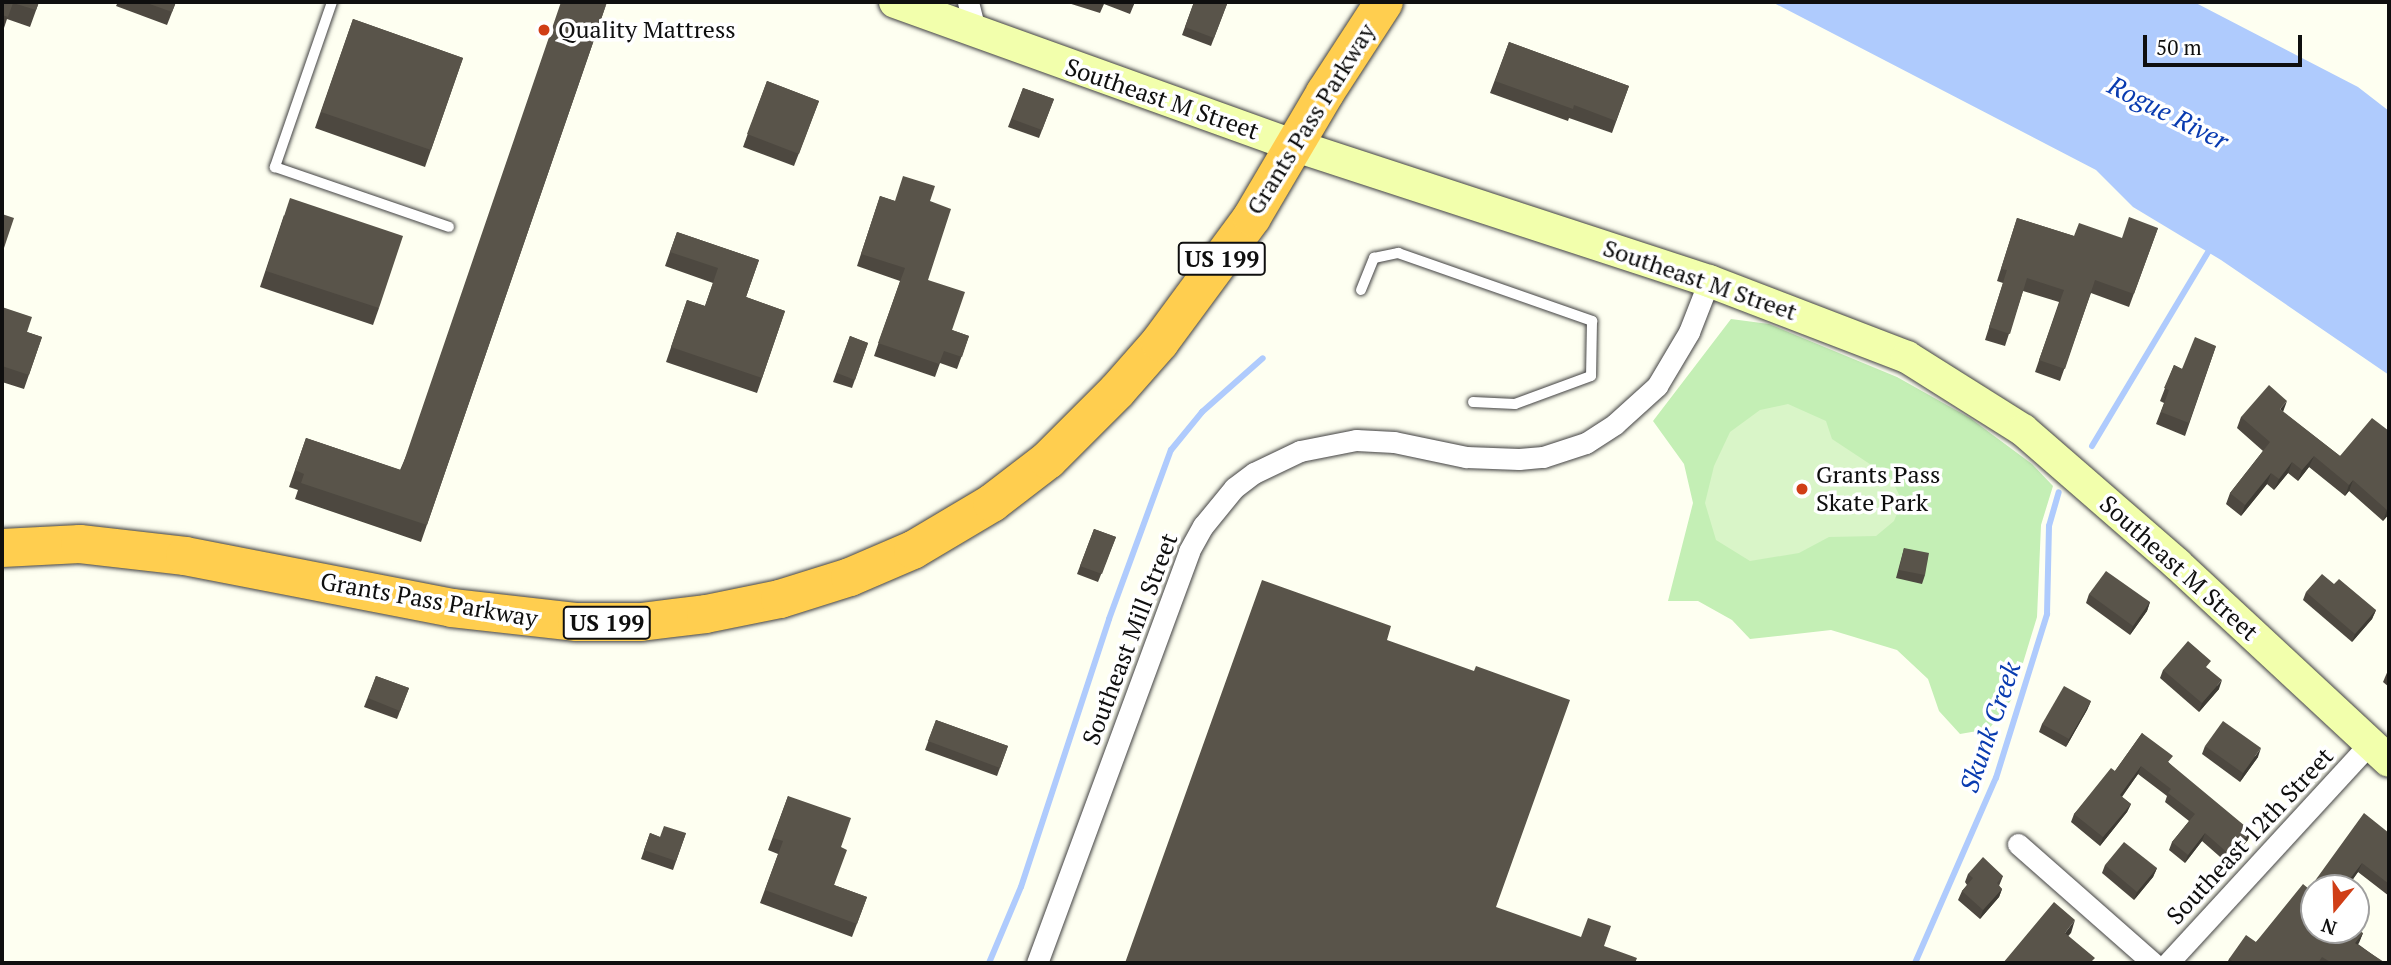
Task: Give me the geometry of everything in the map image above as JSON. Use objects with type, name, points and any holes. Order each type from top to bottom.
[{"type":"highway","name":"Grants Pass Parkway","points":[[2,548],[80,544],[185,556],[452,608],[577,622],[684,618],[744,608],[814,589],[881,565],[938,536],[992,503],[1066,443],[1160,342],[1252,217],[1325,93],[1384,2]]},
{"type":"street","name":"Southeast M Street","points":[[895,2],[971,16],[1296,146],[1709,281],[1907,357],[2023,430],[2177,564],[2380,752]]},
{"type":"street","name":"Southeast Mill Street","points":[[1037,963],[1189,551],[1203,526],[1234,488],[1254,472],[1300,451],[1356,440],[1394,442],[1466,457],[1519,459],[1543,457],[1586,443],[1615,424],[1657,386],[1689,332],[1709,281]]},
{"type":"street","name":"Southeast 12th Street","points":[[2168,963],[2380,752]]},
{"type":"street","points":[[2018,844],[2152,963]]},
{"type":"lane","points":[[331,2],[275,167],[449,227]]},
{"type":"lane","points":[[1361,290],[1374,258],[1398,253],[1592,321],[1591,376],[1516,404],[1473,402]]},
{"type":"green space","name":"Grants Pass Skate Park","points":[[1731,319],[1769,324],[1897,377],[1970,418],[2032,464],[2053,486],[2041,525],[2037,617],[2012,699],[1989,729],[1960,734],[1939,711],[1928,679],[1897,650],[1831,630],[1750,639],[1732,620],[1698,601],[1668,601],[1693,503],[1684,464],[1653,421]]},
{"type":"green space","name":"Grants Pass Skate Park","points":[[1788,404],[1826,421],[1832,439],[1891,478],[1902,501],[1894,521],[1876,536],[1829,537],[1799,553],[1750,561],[1716,540],[1705,503],[1714,466],[1730,432],[1760,410]]},
{"type":"water","name":"Rogue River","points":[[1772,2],[2194,2],[2358,87],[2389,111],[2389,375],[2221,260],[2133,207],[2096,170]]},
{"type":"building","points":[[2,2],[39,2],[36,10],[13,3],[8,17],[2,15]]},
{"type":"building","points":[[144,2],[176,2],[172,12]]},
{"type":"building","points":[[561,2],[607,2],[427,525],[301,483],[304,474],[295,470],[306,438],[401,470]]},
{"type":"building","points":[[1194,2],[1227,4],[1214,38],[1185,27]]},
{"type":"building","points":[[353,19],[463,58],[431,150],[321,112]]},
{"type":"building","points":[[1509,42],[1629,86],[1616,121],[1574,105],[1573,109],[1495,81]]},
{"type":"building","points":[[767,81],[819,101],[799,154],[747,134]]},
{"type":"building","points":[[1023,88],[1054,99],[1042,130],[1012,119]]},
{"type":"building","points":[[903,176],[935,186],[930,201],[951,209],[928,280],[965,292],[952,330],[969,336],[962,357],[944,351],[939,364],[878,343],[905,268],[861,254],[880,196],[895,201]]},
{"type":"building","points":[[290,198],[403,236],[379,308],[266,271]]},
{"type":"building","points":[[2,214],[14,218],[2,254]]},
{"type":"building","points":[[2129,217],[2158,228],[2134,294],[2095,280],[2065,369],[2039,360],[2064,290],[2027,278],[2010,334],[1989,327],[2007,270],[2001,269],[2017,218],[2074,236],[2079,223],[2122,238]]},
{"type":"building","points":[[677,232],[759,260],[746,297],[785,311],[762,378],[671,347],[687,300],[705,306],[718,268],[670,252]]},
{"type":"building","points":[[2,307],[32,317],[27,332],[42,337],[29,375],[2,366]]},
{"type":"building","points":[[850,336],[868,343],[855,380],[837,373]]},
{"type":"building","points":[[2195,337],[2216,346],[2189,423],[2161,412],[2169,390],[2164,388],[2174,365],[2182,369]]},
{"type":"building","points":[[2269,385],[2287,401],[2280,409],[2340,456],[2372,418],[2389,431],[2387,510],[2353,480],[2349,485],[2314,456],[2302,470],[2292,462],[2279,479],[2271,473],[2245,505],[2230,493],[2270,442],[2241,417]]},
{"type":"building","points":[[1094,529],[1116,537],[1102,574],[1080,566]]},
{"type":"building","points":[[1904,548],[1929,553],[1925,575],[1899,570]]},
{"type":"building","points":[[2106,571],[2150,602],[2133,626],[2089,594]]},
{"type":"building","points":[[2322,574],[2334,584],[2339,579],[2376,610],[2355,634],[2306,592]]},
{"type":"building","points":[[1262,580],[1391,626],[1387,640],[1474,671],[1476,666],[1570,700],[1496,907],[1581,937],[1588,918],[1611,926],[1604,946],[1637,958],[1635,963],[1125,963]]},
{"type":"building","points":[[2188,641],[2211,661],[2206,667],[2222,680],[2202,703],[2163,670]]},
{"type":"building","points":[[376,676],[409,688],[400,711],[368,698]]},
{"type":"building","points":[[2064,686],[2091,701],[2069,739],[2042,724]]},
{"type":"building","points":[[936,720],[1008,746],[1000,768],[928,741]]},
{"type":"building","points":[[2223,721],[2261,748],[2243,773],[2205,746]]},
{"type":"building","points":[[2142,733],[2173,756],[2168,762],[2251,831],[2230,855],[2205,833],[2188,855],[2172,842],[2195,814],[2168,793],[2171,789],[2141,766],[2120,795],[2131,804],[2103,837],[2074,814],[2111,768],[2115,771]]},
{"type":"building","points":[[788,796],[851,818],[841,847],[847,850],[834,885],[867,897],[857,924],[765,890],[783,841],[773,838]]},
{"type":"building","points":[[2364,813],[2389,833],[2389,884],[2362,863],[2354,874],[2320,874]]},
{"type":"building","points":[[664,826],[686,833],[676,861],[644,850],[650,833],[660,837]]},
{"type":"building","points":[[2124,842],[2157,868],[2137,892],[2105,865]]},
{"type":"building","points":[[1983,857],[2003,876],[1997,883],[2002,889],[1983,910],[1962,891],[1973,878],[1968,874]]},
{"type":"building","points":[[2300,888],[2300,944],[2357,944],[2384,962],[2332,963],[2322,957],[2318,963],[2235,963],[2229,959],[2246,935],[2256,942]]},
{"type":"building","points":[[2054,902],[2075,920],[2065,933],[2095,958],[2091,962],[2093,963],[2003,963]]},
{"type":"waterway","name":"Skunk Creek","points":[[2092,446],[2211,247]]},
{"type":"waterway","points":[[989,963],[1021,887],[1109,619],[1171,450],[1202,412],[1263,358]]},
{"type":"waterway","name":"Skunk Creek","points":[[1915,963],[1996,778],[2047,614],[2049,526],[2059,492]]},
{"type":"place","name":"Quality Mattress","points":[[544,30]]},
{"type":"place","name":"Grants Pass Skate Park","points":[[1802,489]]}]
